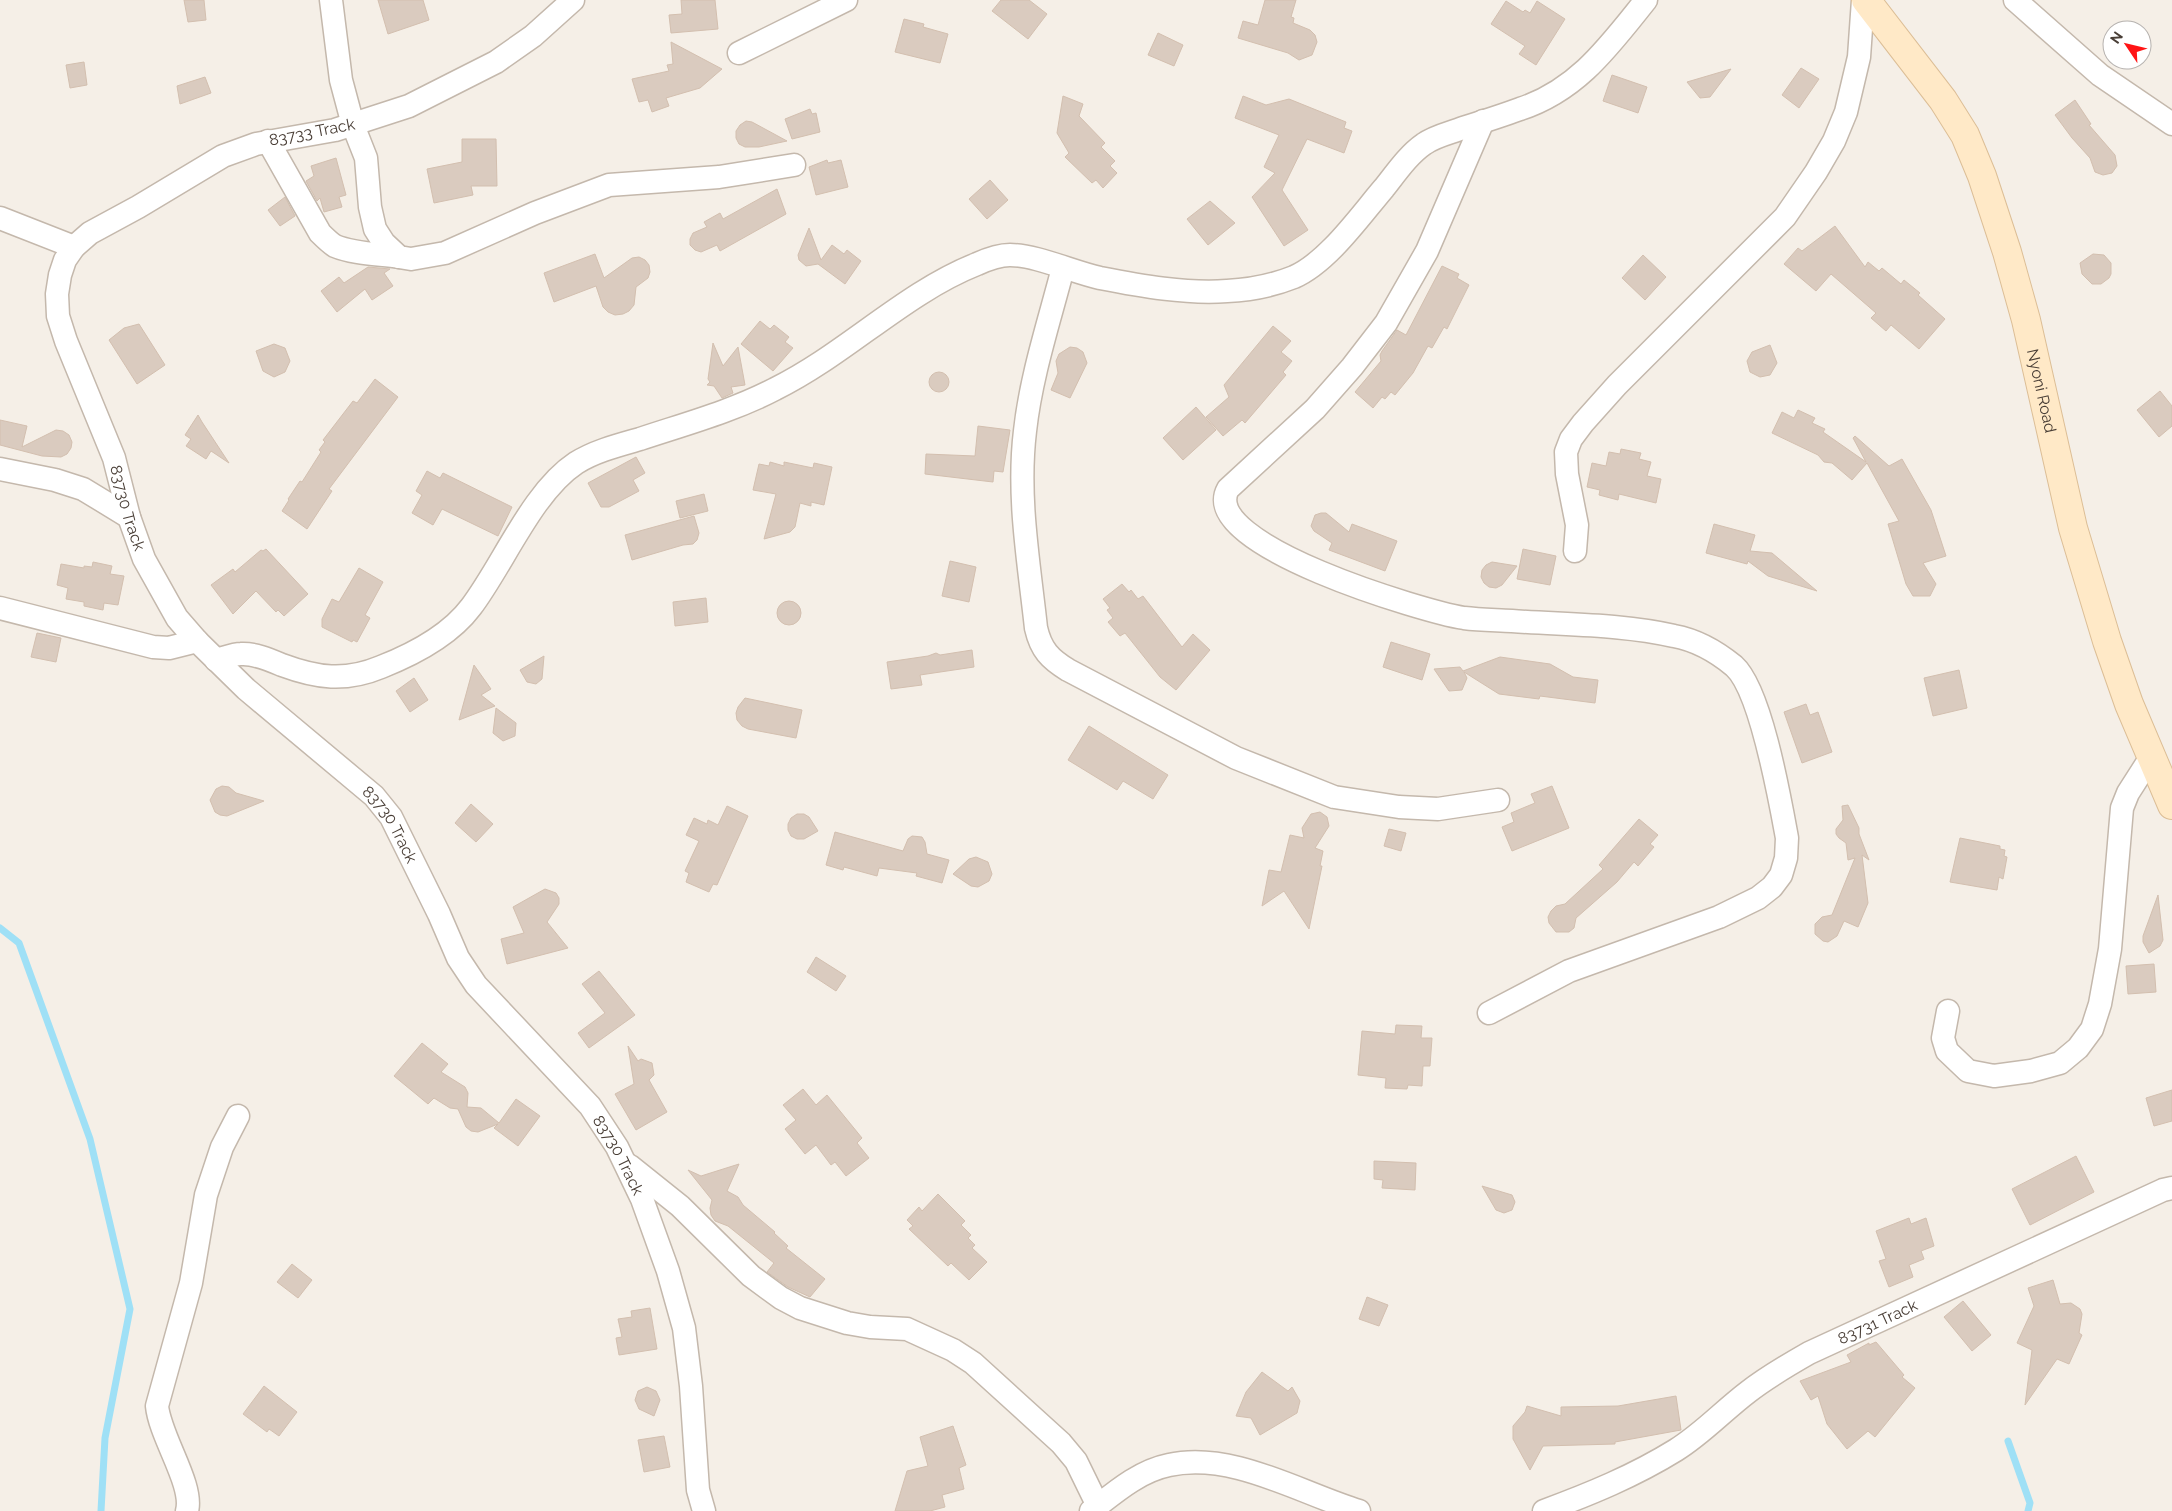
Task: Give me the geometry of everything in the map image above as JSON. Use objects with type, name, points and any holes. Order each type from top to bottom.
[{"type":"street","points":[[331,0],[337,58],[353,125],[366,158],[370,207],[376,229],[384,242],[399,256]]},
{"type":"street","name":"83733 Track","points":[[74,247],[90,233],[138,207],[223,156],[268,141],[335,130],[410,106],[496,62],[533,36],[573,0]]},
{"type":"street","points":[[739,53],[846,0]]},
{"type":"street","points":[[216,660],[241,654],[270,661],[306,674],[334,677],[352,676],[380,668],[410,653],[445,633],[469,610],[526,520],[553,483],[576,463],[600,452],[696,420],[769,392],[814,367],[941,282],[976,264],[1000,256],[1012,255],[1031,258],[1099,278],[1196,290],[1224,291],[1249,289],[1292,278],[1306,270],[1327,252],[1422,145],[1483,120],[1524,108],[1565,88],[1591,65],[1646,0]]},
{"type":"street","points":[[1575,551],[1577,525],[1566,474],[1566,452],[1571,439],[1582,423],[1617,386],[1785,218],[1816,172],[1834,141],[1846,112],[1859,57],[1864,0]]},
{"type":"street","name":"Nyoni Road","points":[[1864,0],[1943,100],[1965,135],[1982,176],[2007,252],[2026,320],[2073,528],[2107,640],[2129,704],[2172,805]]},
{"type":"street","points":[[2015,0],[2100,74],[2172,124]]},
{"type":"street","points":[[1483,120],[1427,251],[1386,323],[1352,367],[1315,409],[1228,489],[1224,497],[1225,504],[1238,524],[1252,537],[1274,551],[1304,565],[1417,607],[1467,618],[1639,630],[1676,636],[1704,646],[1736,668],[1755,702],[1787,838],[1786,858],[1781,875],[1772,887],[1758,898],[1719,917],[1569,971],[1489,1013]]},
{"type":"street","points":[[268,141],[320,233],[327,240],[335,246],[347,249],[419,258],[445,253],[535,213],[609,186],[719,177],[794,165]]},
{"type":"street","points":[[0,218],[74,247]]},
{"type":"street","name":"83730 Track","points":[[74,247],[60,274],[57,294],[58,316],[66,341],[114,458],[129,517],[144,559],[178,618],[197,641],[246,689],[374,796],[391,817],[439,914],[458,958],[476,985],[590,1106],[617,1147],[642,1199],[668,1272],[684,1328],[691,1386],[698,1490],[704,1511]]},
{"type":"street","points":[[1063,268],[1036,374],[1025,430],[1022,466],[1022,501],[1036,628],[1044,652],[1052,660],[1068,670],[1236,758],[1334,797],[1399,807],[1438,809],[1498,800]]},
{"type":"street","points":[[0,469],[55,480],[83,489],[129,517]]},
{"type":"street","points":[[0,608],[153,647],[169,648],[197,641]]},
{"type":"street","points":[[1948,1011],[1943,1038],[1947,1051],[1968,1071],[1994,1076],[2031,1072],[2060,1063],[2078,1048],[2092,1028],[2100,1004],[2110,949],[2122,808],[2128,793],[2151,757]]},
{"type":"street","points":[[187,1511],[188,1494],[158,1418],[158,1398],[191,1283],[206,1195],[222,1147],[238,1116]]},
{"type":"street","points":[[624,1162],[680,1206],[751,1276],[782,1298],[800,1308],[847,1323],[870,1327],[907,1329],[953,1350],[973,1363],[1061,1443],[1076,1461],[1094,1508],[1145,1473],[1168,1465],[1190,1462],[1219,1464],[1250,1472],[1289,1484],[1359,1511]]},
{"type":"street","name":"83731 Track","points":[[1544,1511],[1603,1489],[1677,1450],[1715,1421],[1747,1393],[1777,1371],[1809,1353],[2032,1249],[2163,1190],[2172,1188]]},
{"type":"building","points":[[184,0],[204,0],[206,20],[188,22]]},
{"type":"building","points":[[378,0],[423,0],[429,20],[388,34]]},
{"type":"building","points":[[681,0],[715,0],[718,29],[671,33],[669,15],[682,14]]},
{"type":"building","points":[[1001,0],[1029,0],[1047,14],[1028,39],[992,11]]},
{"type":"building","points":[[1265,0],[1296,0],[1291,17],[1294,18],[1293,23],[1310,30],[1315,35],[1317,42],[1312,55],[1299,60],[1288,53],[1238,38],[1243,21],[1258,25]]},
{"type":"building","points":[[1506,1],[1523,12],[1525,10],[1530,13],[1537,1],[1565,19],[1536,65],[1519,54],[1525,46],[1491,24]]},
{"type":"building","points":[[904,19],[924,24],[923,27],[948,34],[940,63],[895,52]]},
{"type":"building","points":[[1158,33],[1183,45],[1174,66],[1148,55]]},
{"type":"building","points":[[671,42],[722,69],[700,88],[666,98],[669,106],[652,112],[648,100],[639,102],[632,79],[669,71],[667,65],[673,64]]},
{"type":"building","points":[[84,62],[87,85],[70,88],[66,65]]},
{"type":"building","points":[[1801,68],[1819,79],[1799,108],[1782,95]]},
{"type":"building","points":[[1731,69],[1710,97],[1700,98],[1687,82]]},
{"type":"building","points":[[1612,75],[1647,87],[1638,113],[1603,101]]},
{"type":"building","points":[[205,77],[211,93],[180,104],[177,86]]},
{"type":"building","points":[[1063,96],[1083,104],[1079,116],[1105,143],[1101,147],[1115,161],[1110,166],[1117,173],[1103,188],[1096,180],[1092,183],[1065,157],[1069,153],[1057,133]]},
{"type":"building","points":[[1243,96],[1266,105],[1289,99],[1346,122],[1344,128],[1352,131],[1344,153],[1307,139],[1282,190],[1308,230],[1284,246],[1252,197],[1275,173],[1264,167],[1279,135],[1235,118]]},
{"type":"building","points":[[2075,100],[2091,124],[2089,125],[2115,155],[2117,166],[2112,173],[2103,175],[2095,172],[2090,158],[2055,115]]},
{"type":"building","points":[[810,109],[812,114],[816,113],[820,132],[792,139],[785,119]]},
{"type":"building","points":[[746,121],[752,122],[787,141],[759,147],[745,147],[739,144],[736,138],[736,131]]},
{"type":"building","points":[[462,139],[496,139],[497,186],[471,186],[473,195],[434,203],[427,169],[462,162]]},
{"type":"building","points":[[336,158],[346,195],[339,197],[342,207],[324,212],[320,198],[317,201],[306,181],[314,176],[311,166]]},
{"type":"building","points":[[827,160],[828,163],[841,160],[848,187],[816,195],[809,167]]},
{"type":"building","points":[[990,180],[1008,200],[987,219],[969,199]]},
{"type":"building","points":[[777,189],[786,214],[720,251],[717,245],[701,252],[695,250],[690,245],[693,233],[707,227],[704,222],[720,213],[723,219]]},
{"type":"building","points":[[285,197],[295,216],[280,226],[268,210]]},
{"type":"building","points":[[1210,201],[1235,223],[1208,245],[1187,219]]},
{"type":"building","points":[[1835,226],[1865,267],[1868,262],[1879,271],[1882,268],[1901,284],[1904,280],[1920,293],[1918,295],[1945,319],[1919,349],[1891,325],[1886,331],[1871,318],[1876,313],[1831,274],[1816,291],[1784,264],[1798,248],[1802,251]]},
{"type":"building","points":[[809,228],[821,260],[832,245],[844,254],[847,250],[861,261],[845,284],[818,264],[806,266],[799,260],[798,255]]},
{"type":"building","points":[[595,254],[604,278],[632,258],[639,257],[649,265],[650,272],[648,278],[636,287],[634,305],[629,311],[615,315],[608,312],[603,307],[596,286],[554,302],[544,273]]},
{"type":"building","points":[[2093,254],[2104,255],[2111,263],[2111,274],[2101,284],[2092,284],[2082,274],[2080,263]]},
{"type":"building","points":[[1643,255],[1666,277],[1645,300],[1622,278]]},
{"type":"building","points":[[1442,266],[1459,274],[1457,278],[1469,285],[1447,329],[1444,327],[1432,348],[1428,346],[1413,373],[1395,395],[1391,392],[1385,399],[1382,397],[1373,408],[1355,392],[1381,361],[1380,355],[1382,351],[1397,330],[1406,335]]},
{"type":"building","points":[[368,267],[390,269],[384,273],[393,286],[372,300],[365,289],[337,312],[321,291],[339,277],[344,283]]},
{"type":"building","points":[[760,321],[770,329],[774,325],[789,337],[785,342],[793,348],[773,371],[741,344]]},
{"type":"building","points":[[139,324],[165,365],[137,384],[109,340],[124,328]]},
{"type":"building","points":[[1273,326],[1291,341],[1281,352],[1292,361],[1283,372],[1286,375],[1245,423],[1242,420],[1223,436],[1206,417],[1229,397],[1224,385]]},
{"type":"building","points":[[713,343],[723,366],[738,347],[745,385],[731,387],[733,393],[722,398],[714,386],[707,385],[710,382],[708,379]]},
{"type":"building","points":[[274,344],[285,348],[290,361],[285,372],[274,377],[263,371],[256,351]]},
{"type":"building","points":[[1770,345],[1777,363],[1770,375],[1760,377],[1750,372],[1747,361],[1752,352]]},
{"type":"building","points":[[1070,347],[1077,348],[1083,352],[1087,363],[1070,398],[1051,390],[1058,373],[1056,361],[1059,354]]},
{"type":"building","points":[[935,372],[943,372],[949,378],[949,386],[943,392],[935,392],[929,386],[929,378]]},
{"type":"building","points":[[375,379],[398,397],[329,489],[332,491],[307,529],[282,511],[288,499],[300,481],[302,482],[321,452],[319,450],[325,442],[323,440],[353,401],[357,403]]},
{"type":"building","points":[[2160,391],[2172,406],[2172,426],[2159,437],[2137,410]]},
{"type":"building","points":[[1196,407],[1216,430],[1183,460],[1163,438]]},
{"type":"building","points":[[1798,410],[1815,418],[1812,423],[1825,429],[1823,432],[1866,462],[1853,438],[1855,436],[1889,466],[1902,459],[1931,510],[1946,556],[1923,563],[1936,584],[1930,596],[1913,596],[1906,584],[1888,524],[1899,521],[1867,463],[1852,480],[1832,463],[1824,462],[1818,455],[1772,433],[1782,412],[1794,418]]},
{"type":"building","points":[[198,415],[229,463],[211,451],[206,459],[186,446],[191,439],[185,435]]},
{"type":"building","points":[[0,420],[27,426],[22,447],[56,430],[63,431],[69,435],[72,442],[71,448],[67,454],[61,457],[42,456],[0,445]]},
{"type":"building","points":[[978,426],[1010,430],[1003,472],[994,471],[993,482],[925,474],[926,454],[975,456]]},
{"type":"building","points":[[1621,449],[1641,453],[1639,459],[1651,462],[1647,476],[1661,479],[1656,503],[1619,494],[1618,500],[1599,495],[1600,490],[1587,487],[1592,463],[1606,466],[1609,452],[1620,454]]},
{"type":"building","points":[[636,457],[645,473],[633,480],[639,491],[609,507],[601,507],[588,483]]},
{"type":"building","points":[[770,462],[784,466],[784,462],[813,468],[814,463],[832,467],[824,505],[811,502],[811,506],[800,503],[795,527],[790,532],[764,539],[776,494],[753,490],[759,464],[769,466]]},
{"type":"building","points":[[427,471],[440,478],[443,473],[512,507],[498,536],[442,509],[433,525],[412,513],[422,495],[416,491]]},
{"type":"building","points":[[704,494],[708,511],[680,518],[676,501]]},
{"type":"building","points":[[1326,513],[1349,532],[1352,524],[1397,541],[1385,571],[1329,550],[1332,543],[1314,531],[1311,526],[1315,515]]},
{"type":"building","points":[[694,516],[699,533],[697,540],[693,544],[683,545],[632,560],[625,535]]},
{"type":"building","points":[[1714,524],[1755,535],[1750,551],[1772,553],[1817,591],[1768,576],[1748,561],[1747,564],[1706,553]]},
{"type":"building","points":[[266,549],[308,594],[284,616],[278,610],[276,612],[256,591],[233,614],[211,585],[233,569],[235,572],[261,550]]},
{"type":"building","points":[[1523,549],[1556,556],[1550,585],[1517,579]]},
{"type":"building","points":[[950,561],[976,567],[969,602],[942,596]]},
{"type":"building","points":[[93,562],[112,566],[110,574],[124,576],[118,605],[104,603],[103,610],[84,606],[84,602],[66,599],[68,588],[57,585],[61,564],[84,568],[84,566],[92,567]]},
{"type":"building","points":[[1492,562],[1517,566],[1502,585],[1496,588],[1489,587],[1481,577],[1482,570]]},
{"type":"building","points":[[359,568],[383,582],[365,615],[370,618],[357,642],[353,640],[352,642],[322,627],[322,619],[332,599],[339,602]]},
{"type":"building","points":[[1122,584],[1129,592],[1131,590],[1138,599],[1143,596],[1182,647],[1193,634],[1210,650],[1176,690],[1160,677],[1125,633],[1120,636],[1108,622],[1113,618],[1107,610],[1110,608],[1103,599]]},
{"type":"building","points":[[706,598],[708,622],[675,626],[673,602]]},
{"type":"building","points":[[789,601],[798,604],[801,613],[798,622],[789,625],[780,622],[777,613],[780,604]]},
{"type":"building","points":[[37,633],[61,638],[56,662],[31,657]]},
{"type":"building","points":[[1391,642],[1430,654],[1422,680],[1383,667]]},
{"type":"building","points":[[972,650],[974,667],[920,675],[922,685],[891,689],[887,662],[928,656],[936,653],[940,655]]},
{"type":"building","points":[[544,656],[542,679],[536,684],[527,682],[520,670]]},
{"type":"building","points":[[1500,657],[1550,664],[1573,677],[1598,680],[1595,703],[1540,696],[1539,699],[1499,694],[1464,672],[1467,678],[1462,690],[1449,691],[1434,669],[1460,667],[1463,671]]},
{"type":"building","points":[[474,665],[491,689],[481,695],[495,706],[459,720]]},
{"type":"building","points":[[1959,670],[1967,708],[1933,716],[1924,678]]},
{"type":"building","points":[[414,678],[428,700],[410,712],[396,691]]},
{"type":"building","points":[[745,698],[802,710],[796,738],[748,729],[742,726],[737,720],[736,713]]},
{"type":"building","points":[[1806,704],[1810,715],[1818,712],[1832,752],[1802,763],[1784,712]]},
{"type":"building","points":[[496,708],[516,723],[515,736],[503,741],[493,733]]},
{"type":"building","points":[[1089,726],[1168,775],[1153,799],[1123,781],[1117,790],[1068,760]]},
{"type":"building","points":[[222,786],[229,787],[236,793],[264,801],[227,816],[220,815],[215,812],[210,800],[216,789]]},
{"type":"building","points":[[1552,786],[1569,828],[1512,851],[1502,827],[1514,822],[1511,813],[1535,803],[1531,794]]},
{"type":"building","points":[[471,804],[493,824],[476,842],[455,823]]},
{"type":"building","points":[[1848,805],[1859,828],[1859,834],[1869,860],[1862,855],[1868,903],[1858,927],[1844,921],[1837,936],[1828,942],[1823,941],[1815,934],[1815,924],[1822,917],[1832,915],[1855,858],[1848,860],[1846,843],[1836,834],[1836,829],[1843,820],[1842,806]]},
{"type":"building","points":[[727,806],[748,816],[717,885],[713,884],[709,892],[686,882],[689,873],[685,871],[699,841],[686,835],[694,818],[707,824],[708,820],[718,825]]},
{"type":"building","points":[[1320,812],[1327,817],[1329,826],[1315,848],[1323,851],[1320,866],[1322,866],[1309,929],[1284,891],[1262,906],[1269,870],[1281,872],[1290,835],[1304,838],[1302,828],[1311,814]]},
{"type":"building","points":[[797,814],[804,814],[809,817],[818,831],[804,839],[797,839],[791,836],[788,824],[791,818]]},
{"type":"building","points":[[1639,819],[1658,835],[1650,844],[1654,847],[1638,866],[1634,862],[1617,882],[1576,918],[1574,928],[1569,932],[1556,932],[1549,923],[1548,917],[1551,911],[1556,906],[1565,904],[1603,869],[1599,865]]},
{"type":"building","points":[[1389,829],[1406,833],[1401,851],[1384,846]]},
{"type":"building","points":[[835,832],[903,851],[908,839],[912,836],[922,837],[927,854],[949,860],[942,883],[916,876],[917,873],[879,868],[877,876],[844,867],[843,870],[826,865]]},
{"type":"building","points":[[1960,838],[2000,846],[2000,849],[2005,850],[2004,856],[2007,857],[2003,879],[1999,877],[1997,890],[1950,882]]},
{"type":"building","points":[[976,857],[988,862],[992,874],[989,881],[978,887],[971,886],[953,874],[969,859]]},
{"type":"building","points":[[545,889],[556,893],[559,898],[559,904],[547,922],[568,948],[507,964],[501,939],[524,933],[513,907]]},
{"type":"building","points":[[2158,895],[2163,940],[2160,946],[2149,953],[2143,942],[2143,936]]},
{"type":"building","points":[[816,957],[846,976],[836,991],[807,972]]},
{"type":"building","points":[[2154,964],[2156,992],[2128,994],[2126,966]]},
{"type":"building","points":[[599,971],[635,1015],[589,1048],[578,1033],[605,1013],[582,984]]},
{"type":"building","points":[[1396,1025],[1422,1026],[1421,1038],[1432,1038],[1430,1066],[1423,1066],[1422,1086],[1408,1085],[1407,1089],[1385,1088],[1386,1078],[1358,1075],[1362,1031],[1395,1034]]},
{"type":"building","points":[[422,1043],[448,1064],[441,1072],[465,1087],[468,1093],[467,1107],[481,1108],[499,1123],[516,1099],[540,1116],[518,1146],[494,1128],[498,1124],[478,1132],[471,1131],[466,1127],[458,1109],[450,1108],[434,1098],[428,1104],[394,1076]]},
{"type":"building","points":[[628,1046],[638,1061],[641,1059],[652,1063],[654,1075],[649,1080],[667,1112],[636,1130],[615,1094],[634,1084]]},
{"type":"building","points":[[803,1089],[816,1105],[827,1095],[862,1138],[857,1143],[869,1158],[846,1176],[835,1162],[831,1165],[816,1145],[805,1154],[785,1129],[796,1120],[783,1105]]},
{"type":"building","points":[[2172,1090],[2172,1121],[2154,1126],[2146,1098]]},
{"type":"building","points":[[2076,1156],[2094,1192],[2030,1225],[2012,1189]]},
{"type":"building","points":[[1374,1161],[1416,1163],[1415,1190],[1382,1188],[1383,1180],[1374,1179]]},
{"type":"building","points":[[739,1164],[727,1191],[738,1197],[743,1205],[775,1232],[788,1246],[786,1248],[825,1279],[810,1297],[788,1287],[767,1272],[774,1263],[728,1226],[715,1221],[711,1215],[710,1208],[712,1200],[688,1170],[701,1176]]},
{"type":"building","points":[[1482,1186],[1512,1195],[1515,1202],[1512,1210],[1504,1213],[1496,1210]]},
{"type":"building","points":[[938,1194],[965,1221],[961,1225],[971,1235],[968,1238],[975,1245],[972,1248],[987,1262],[969,1280],[951,1263],[948,1266],[909,1229],[913,1226],[907,1220],[919,1207],[922,1211]]},
{"type":"building","points":[[1909,1218],[1911,1224],[1926,1218],[1934,1246],[1921,1251],[1924,1259],[1909,1265],[1913,1277],[1889,1287],[1879,1261],[1886,1259],[1876,1231]]},
{"type":"building","points":[[292,1264],[312,1280],[298,1298],[277,1282]]},
{"type":"building","points":[[2053,1280],[2060,1304],[2071,1303],[2080,1309],[2082,1314],[2079,1333],[2082,1335],[2069,1364],[2057,1359],[2025,1405],[2032,1350],[2017,1343],[2034,1306],[2028,1288]]},
{"type":"building","points":[[1367,1297],[1388,1305],[1379,1326],[1359,1319]]},
{"type":"building","points":[[1963,1301],[1991,1335],[1972,1351],[1944,1317]]},
{"type":"building","points":[[650,1308],[657,1349],[619,1355],[616,1338],[622,1337],[618,1319],[632,1317],[631,1311]]},
{"type":"building","points":[[1876,1342],[1904,1375],[1902,1377],[1915,1388],[1875,1437],[1868,1431],[1847,1449],[1827,1424],[1818,1396],[1811,1400],[1800,1381],[1851,1362],[1847,1355],[1869,1343],[1869,1345]]},
{"type":"building","points":[[1262,1372],[1288,1391],[1292,1387],[1300,1401],[1297,1413],[1260,1435],[1251,1418],[1236,1416],[1246,1392]]},
{"type":"building","points":[[264,1386],[297,1412],[279,1436],[269,1429],[267,1432],[243,1414]]},
{"type":"building","points":[[647,1387],[656,1391],[660,1400],[654,1416],[639,1409],[635,1400],[638,1391]]},
{"type":"building","points":[[1676,1396],[1681,1430],[1615,1442],[1615,1444],[1543,1446],[1530,1470],[1513,1439],[1513,1426],[1525,1412],[1527,1406],[1561,1416],[1561,1407],[1618,1406]]},
{"type":"building","points":[[953,1426],[966,1465],[959,1468],[964,1489],[942,1495],[945,1507],[930,1511],[895,1511],[907,1471],[928,1466],[920,1437]]},
{"type":"building","points":[[664,1436],[670,1467],[644,1472],[638,1440]]},
{"type":"waterway","points":[[0,928],[19,943],[90,1139],[130,1309],[105,1438],[101,1511]]},
{"type":"waterway","points":[[2008,1441],[2030,1503],[2028,1511]]}]
